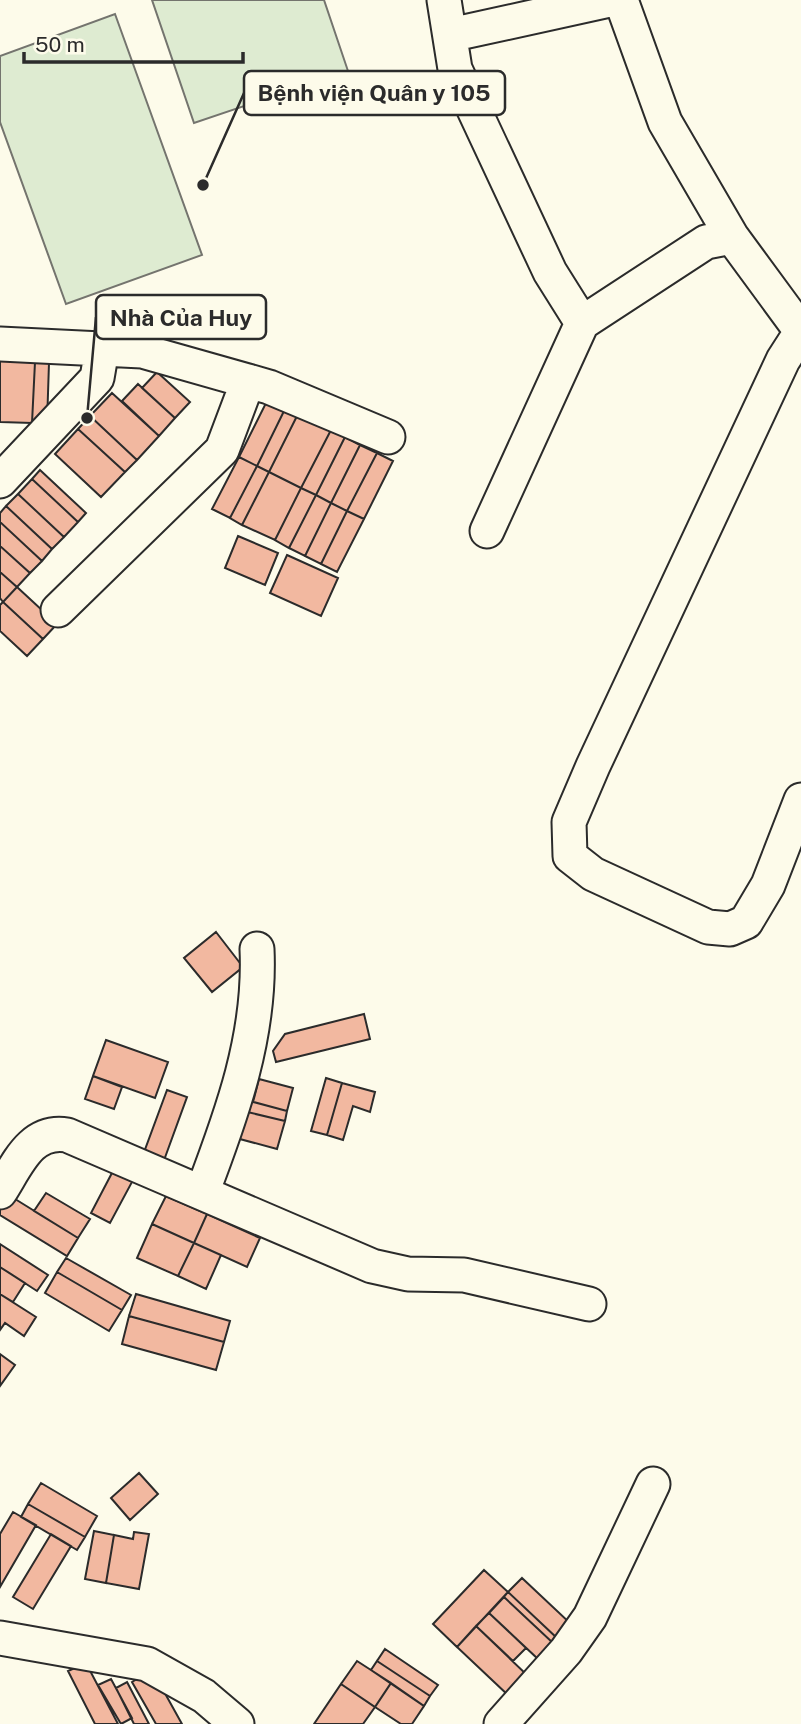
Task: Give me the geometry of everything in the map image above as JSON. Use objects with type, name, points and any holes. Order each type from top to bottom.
[{"type":"street","points":[[444,0],[455,69],[550,272],[582,323]]},
{"type":"street","points":[[450,35],[610,0]]},
{"type":"street","points":[[621,0],[665,122],[732,237],[801,332],[783,360],[593,766],[569,822],[570,856],[593,874],[708,927],[730,929],[746,922],[768,886],[801,800]]},
{"type":"street","points":[[487,531],[582,323],[706,242],[732,237]]},
{"type":"street","points":[[0,344],[142,351],[248,381],[388,437]]},
{"type":"street","points":[[0,481],[97,378],[102,349]]},
{"type":"street","points":[[58,610],[222,450],[248,381]]},
{"type":"street","points":[[202,1193],[252,1041],[257,1004],[257,949]]},
{"type":"street","points":[[0,1192],[29,1147],[41,1136],[53,1133],[78,1138],[288,1232],[387,1271],[464,1275],[589,1304]]},
{"type":"street","points":[[501,1724],[566,1651],[590,1617],[653,1484]]},
{"type":"street","points":[[0,1638],[146,1664],[204,1696],[237,1724]]},
{"type":"green space","points":[[152,0],[324,0],[348,71],[194,123]]},
{"type":"green space","points":[[115,14],[202,255],[66,304],[0,122],[0,56]]},
{"type":"building","points":[[0,360],[35,362],[32,423],[0,422]]},
{"type":"building","points":[[35,362],[49,363],[47,424],[32,423]]},
{"type":"building","points":[[157,372],[190,402],[175,418],[142,388]]},
{"type":"building","points":[[138,384],[175,418],[159,436],[122,401]]},
{"type":"building","points":[[112,393],[159,436],[137,460],[90,416]]},
{"type":"building","points":[[268,399],[286,407],[257,466],[239,457]]},
{"type":"building","points":[[286,407],[298,414],[269,472],[257,466]]},
{"type":"building","points":[[298,414],[331,430],[301,488],[269,472]]},
{"type":"building","points":[[90,416],[137,460],[125,472],[78,429]]},
{"type":"building","points":[[78,429],[125,472],[101,497],[55,454]]},
{"type":"building","points":[[331,430],[345,437],[316,495],[301,488]]},
{"type":"building","points":[[345,437],[360,445],[331,503],[316,495]]},
{"type":"building","points":[[360,445],[377,453],[347,511],[331,503]]},
{"type":"building","points":[[377,453],[393,461],[364,519],[347,511]]},
{"type":"building","points":[[239,457],[257,466],[230,518],[212,509]]},
{"type":"building","points":[[257,466],[269,472],[242,525],[230,518]]},
{"type":"building","points":[[40,470],[86,513],[78,522],[32,479]]},
{"type":"building","points":[[269,472],[301,488],[275,540],[242,525]]},
{"type":"building","points":[[32,479],[78,522],[64,537],[18,494]]},
{"type":"building","points":[[301,488],[316,495],[289,548],[275,540]]},
{"type":"building","points":[[18,494],[64,537],[52,549],[6,506]]},
{"type":"building","points":[[316,495],[331,503],[305,556],[289,548]]},
{"type":"building","points":[[331,503],[347,511],[321,564],[305,556]]},
{"type":"building","points":[[6,506],[52,549],[42,561],[0,522],[0,513]]},
{"type":"building","points":[[347,511],[364,519],[337,572],[321,564]]},
{"type":"building","points":[[0,522],[42,561],[30,573],[0,546]]},
{"type":"building","points":[[238,536],[278,553],[265,585],[225,568]]},
{"type":"building","points":[[0,546],[30,573],[17,587],[0,572]]},
{"type":"building","points":[[287,555],[338,578],[321,616],[270,593]]},
{"type":"building","points":[[0,572],[17,587],[3,602],[0,598]]},
{"type":"building","points":[[17,587],[57,624],[43,639],[3,602]]},
{"type":"building","points":[[3,602],[43,639],[27,656],[0,631],[0,605]]},
{"type":"building","points":[[216,932],[243,967],[212,992],[184,958]]},
{"type":"building","points":[[364,1014],[370,1039],[276,1062],[273,1051],[285,1034]]},
{"type":"building","points":[[106,1040],[168,1062],[155,1098],[93,1076]]},
{"type":"building","points":[[93,1076],[122,1087],[114,1109],[85,1099]]},
{"type":"building","points":[[326,1078],[342,1083],[327,1135],[311,1131]]},
{"type":"building","points":[[259,1079],[293,1088],[287,1111],[253,1102]]},
{"type":"building","points":[[342,1083],[375,1092],[370,1112],[353,1106],[343,1140],[327,1135]]},
{"type":"building","points":[[167,1090],[187,1097],[163,1163],[143,1155]]},
{"type":"building","points":[[246,1100],[287,1111],[285,1121],[243,1111]]},
{"type":"building","points":[[243,1111],[285,1121],[277,1149],[236,1138]]},
{"type":"building","points":[[113,1171],[132,1182],[110,1223],[91,1213]]},
{"type":"building","points":[[46,1193],[90,1219],[78,1238],[34,1211]]},
{"type":"building","points":[[7,1194],[78,1238],[67,1256],[0,1215],[0,1205]]},
{"type":"building","points":[[166,1196],[207,1214],[194,1243],[152,1224]]},
{"type":"building","points":[[207,1214],[260,1238],[247,1267],[194,1243]]},
{"type":"building","points":[[152,1224],[194,1243],[178,1276],[137,1258]]},
{"type":"building","points":[[194,1243],[221,1255],[206,1289],[178,1276]]},
{"type":"building","points":[[0,1244],[48,1275],[37,1291],[0,1267]]},
{"type":"building","points":[[66,1258],[131,1295],[122,1310],[57,1272]]},
{"type":"building","points":[[0,1267],[25,1283],[13,1302],[0,1294]]},
{"type":"building","points":[[57,1272],[122,1310],[109,1331],[45,1293]]},
{"type":"building","points":[[0,1294],[36,1317],[24,1336],[5,1323],[0,1330]]},
{"type":"building","points":[[136,1294],[230,1321],[224,1342],[129,1316]]},
{"type":"building","points":[[129,1316],[224,1342],[216,1370],[122,1344]]},
{"type":"building","points":[[0,1354],[15,1365],[0,1386]]},
{"type":"building","points":[[139,1473],[158,1494],[130,1520],[111,1498]]},
{"type":"building","points":[[41,1483],[97,1516],[85,1537],[28,1504]]},
{"type":"building","points":[[28,1504],[85,1537],[77,1550],[21,1517]]},
{"type":"building","points":[[13,1512],[36,1525],[0,1587],[0,1534]]},
{"type":"building","points":[[94,1531],[114,1535],[106,1583],[85,1579]]},
{"type":"building","points":[[134,1532],[149,1534],[139,1589],[106,1583],[114,1535],[133,1539]]},
{"type":"building","points":[[51,1534],[71,1546],[33,1609],[13,1597]]},
{"type":"building","points":[[484,1570],[508,1592],[457,1647],[433,1624]]},
{"type":"building","points":[[522,1578],[571,1624],[558,1639],[508,1592]]},
{"type":"building","points":[[508,1592],[558,1639],[553,1643],[504,1597]]},
{"type":"building","points":[[504,1597],[553,1643],[538,1659],[489,1613]]},
{"type":"building","points":[[489,1613],[526,1648],[513,1661],[476,1626]]},
{"type":"building","points":[[476,1626],[528,1676],[509,1696],[457,1647]]},
{"type":"building","points":[[385,1649],[438,1685],[430,1696],[377,1661]]},
{"type":"building","points":[[357,1661],[391,1683],[375,1707],[341,1684]]},
{"type":"building","points":[[377,1661],[430,1696],[424,1706],[371,1670]]},
{"type":"building","points":[[86,1663],[118,1724],[95,1724],[68,1671]]},
{"type":"building","points":[[152,1670],[182,1724],[156,1724],[132,1682]]},
{"type":"building","points":[[111,1679],[132,1718],[121,1724],[98,1685]]},
{"type":"building","points":[[127,1682],[149,1724],[134,1724],[116,1688]]},
{"type":"building","points":[[391,1683],[424,1706],[412,1724],[401,1724],[375,1707]]},
{"type":"building","points":[[341,1684],[375,1707],[363,1724],[314,1724]]},
{"type":"place","name":"Bệnh viện Quân y 105","points":[[203,185]]},
{"type":"place","name":"Nhà Của Huy","points":[[87,418]]}]
